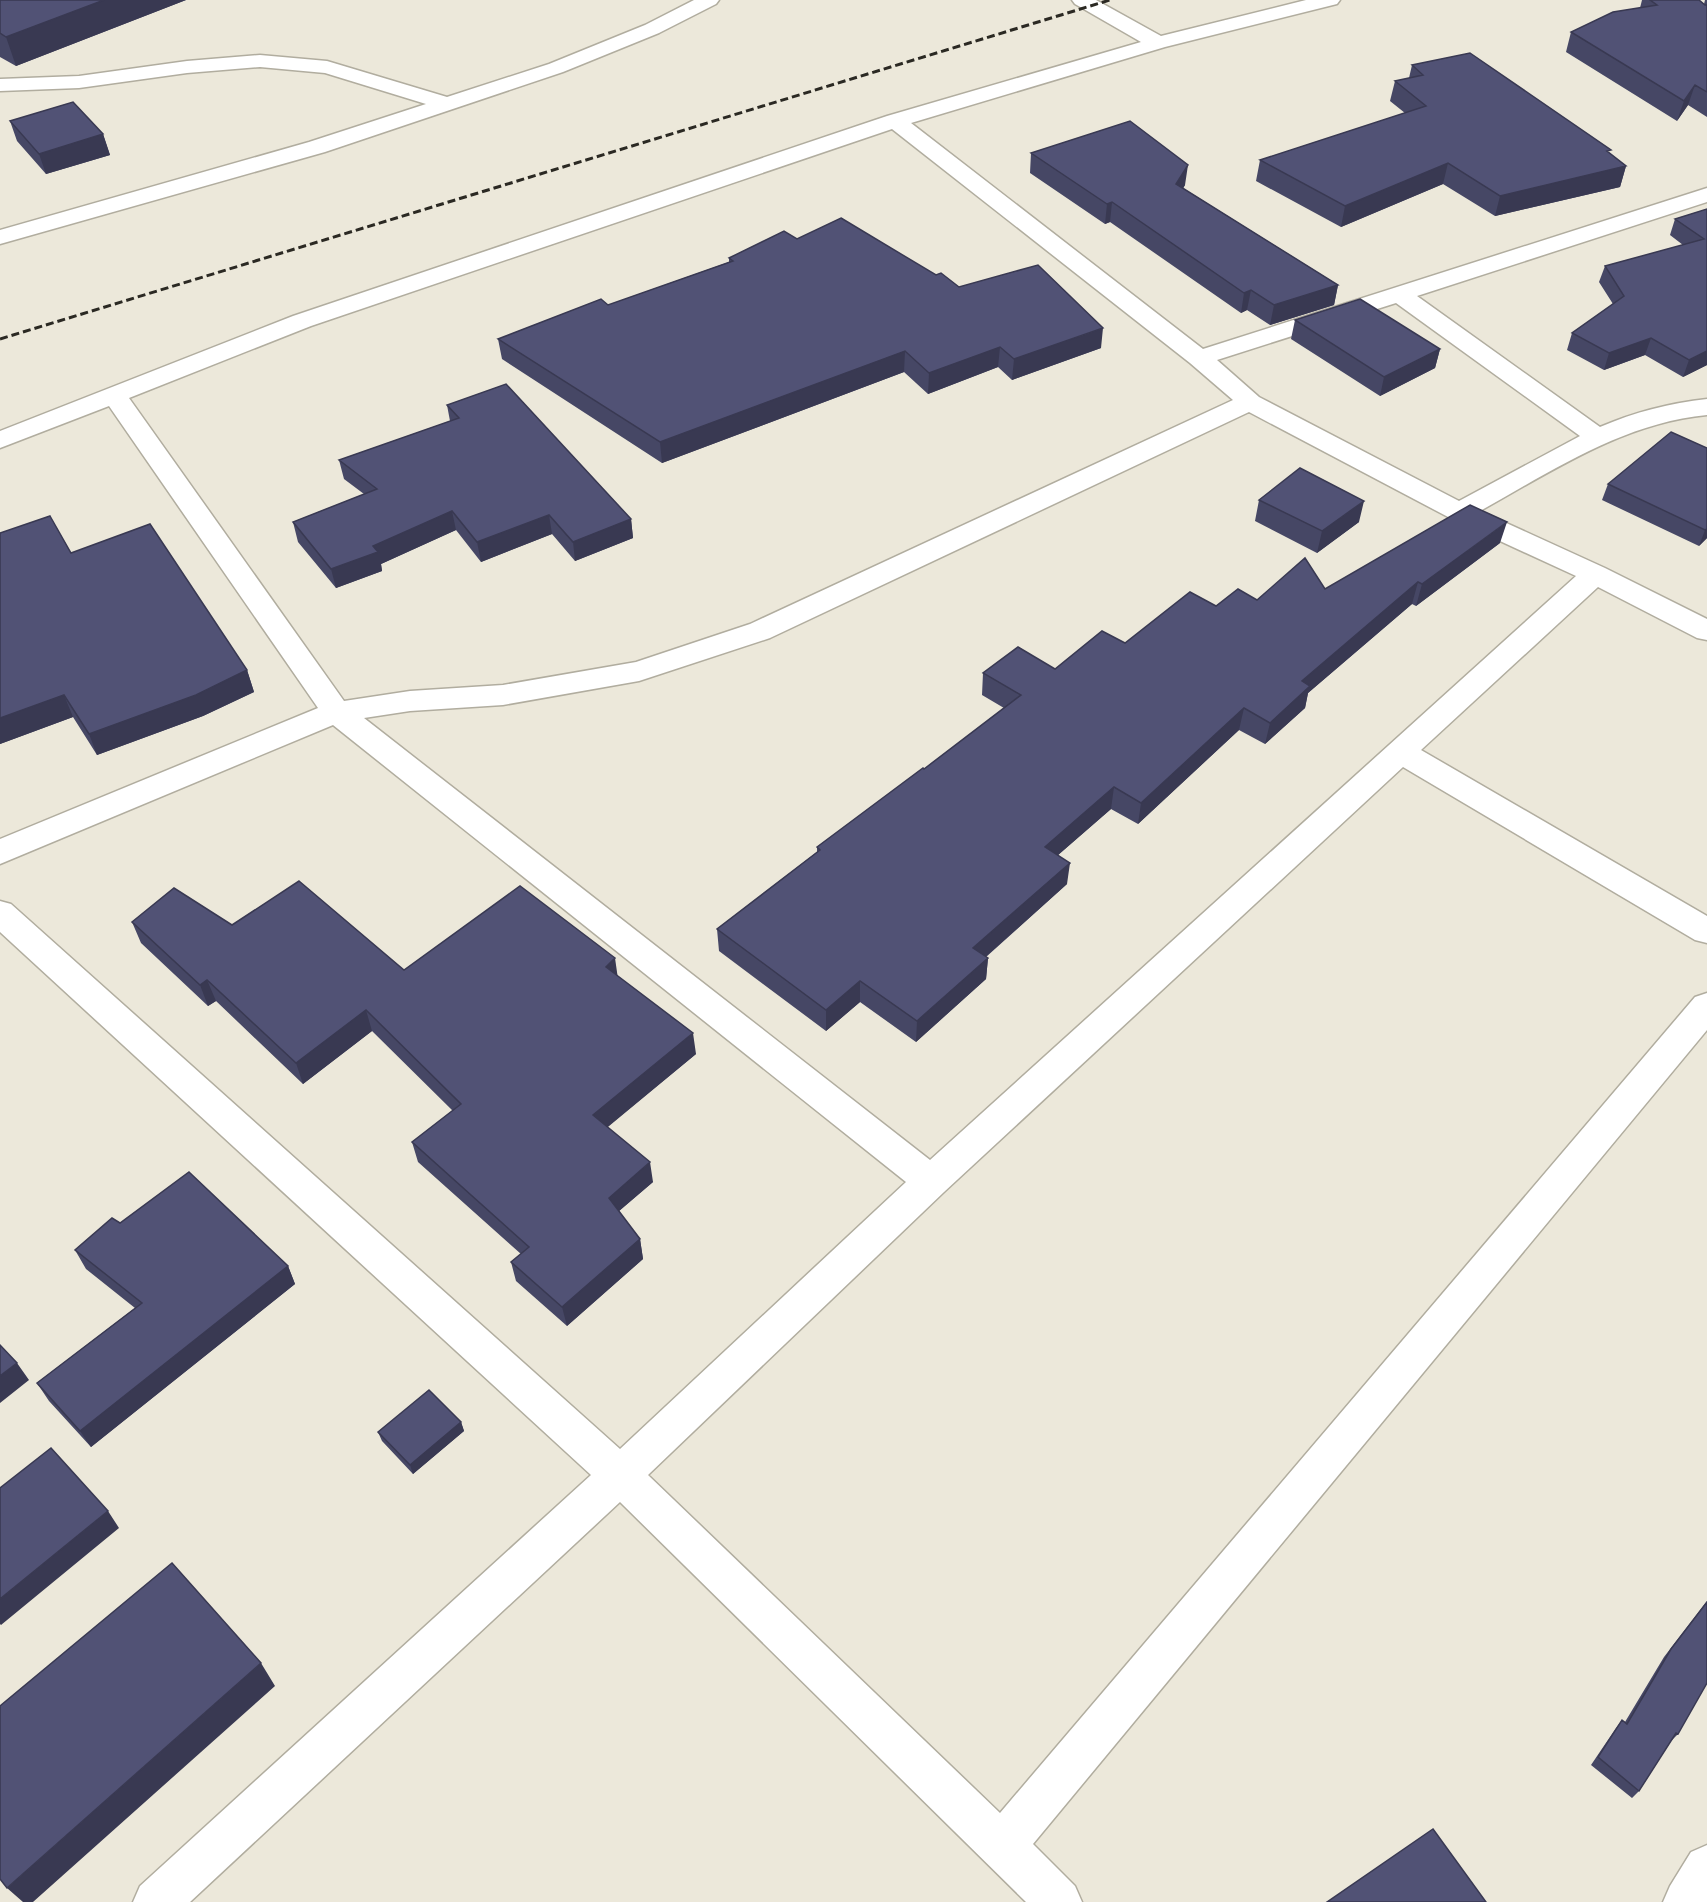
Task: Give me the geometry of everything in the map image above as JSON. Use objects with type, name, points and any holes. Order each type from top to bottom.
[{"type":"street","points":[[0,237],[250,167],[556,68],[652,29],[678,7],[709,0]]},
{"type":"street","points":[[1082,0],[1158,43]]},
{"type":"street","points":[[0,440],[302,321],[895,121],[1158,43],[1330,0]]},
{"type":"street","points":[[0,85],[79,82],[187,67],[260,61],[327,67],[444,103]]},
{"type":"street","points":[[895,121],[1199,358],[1250,402],[1459,512],[1595,574],[1707,631]]},
{"type":"street","points":[[1199,358],[1707,195]]},
{"type":"street","points":[[1399,294],[1598,437]]},
{"type":"street","points":[[114,394],[336,712],[932,1180]]},
{"type":"street","points":[[0,852],[336,712],[410,701],[503,695],[639,672],[760,631],[1250,402]]},
{"type":"street","points":[[1459,512],[1598,437],[1667,412],[1707,407]]},
{"type":"street","points":[[156,1902],[620,1475],[932,1180],[1595,574]]},
{"type":"street","points":[[1399,751],[1707,931]]},
{"type":"street","points":[[0,913],[620,1475],[1059,1902]]},
{"type":"street","points":[[1001,1847],[1707,1006]]},
{"type":"street","points":[[1686,1902],[1707,1868]]},
{"type":"building","points":[[0,0],[104,0],[6,37],[0,33]]},
{"type":"building","points":[[1650,0],[1699,0],[1707,5],[1707,92],[1695,85],[1684,101],[1571,32],[1613,12],[1657,5]]},
{"type":"building","points":[[1470,53],[1611,150],[1607,151],[1626,166],[1500,196],[1448,163],[1345,206],[1260,160],[1426,106],[1395,81],[1423,75],[1412,65]]},
{"type":"building","points":[[73,102],[103,134],[39,154],[10,121]]},
{"type":"building","points":[[1130,121],[1188,165],[1176,184],[1338,285],[1274,305],[1251,290],[1244,293],[1112,202],[1107,204],[1031,153]]},
{"type":"building","points":[[1707,209],[1707,351],[1689,360],[1651,338],[1609,353],[1572,333],[1624,296],[1605,266],[1704,239],[1675,219]]},
{"type":"building","points":[[841,218],[936,275],[941,273],[959,287],[1038,265],[1103,328],[1014,359],[1000,347],[929,373],[905,351],[660,442],[498,339],[601,299],[608,305],[733,261],[729,258],[784,231],[797,239]]},
{"type":"building","points":[[1360,299],[1440,349],[1384,377],[1295,320]]},
{"type":"building","points":[[506,384],[631,519],[573,542],[549,515],[477,542],[452,511],[373,546],[378,552],[331,569],[293,522],[377,489],[339,460],[459,418],[447,405]]},
{"type":"building","points":[[1671,432],[1707,448],[1707,529],[1705,530],[1608,484]]},
{"type":"building","points":[[1300,468],[1364,501],[1322,531],[1259,500]]},
{"type":"building","points":[[1470,505],[1507,522],[1422,584],[1418,582],[1302,681],[1310,686],[1270,723],[1244,708],[1141,803],[1114,787],[1045,847],[1070,863],[973,948],[988,958],[917,1021],[860,981],[826,1010],[717,929],[820,850],[817,847],[1021,695],[983,673],[1018,647],[1055,669],[1102,631],[1125,643],[1190,592],[1216,606],[1238,589],[1257,600],[1305,558],[1325,589]]},
{"type":"building","points":[[50,516],[71,553],[150,524],[247,670],[196,695],[89,734],[64,695],[0,718],[0,533]]},
{"type":"building","points":[[299,881],[404,970],[520,886],[615,958],[606,967],[693,1033],[593,1115],[650,1162],[609,1198],[640,1239],[562,1307],[511,1262],[529,1247],[412,1142],[461,1104],[366,1010],[296,1063],[207,980],[200,985],[132,922],[174,888],[232,925]]},
{"type":"building","points":[[189,1172],[288,1266],[80,1431],[37,1383],[142,1303],[75,1250],[112,1218],[120,1223]]},
{"type":"building","points":[[0,1345],[17,1363],[0,1376]]},
{"type":"building","points":[[429,1390],[461,1422],[410,1465],[378,1432]]},
{"type":"building","points":[[51,1448],[108,1511],[0,1599],[0,1488]]},
{"type":"building","points":[[172,1563],[261,1663],[7,1888],[0,1879],[0,1706]]},
{"type":"building","points":[[1707,1602],[1707,1683],[1678,1734],[1676,1733],[1639,1791],[1598,1757],[1622,1720],[1627,1724],[1671,1649]]},
{"type":"building","points":[[1433,1829],[1486,1902],[1327,1902]]},
{"type":"railway","points":[[0,339],[1110,0]]}]
